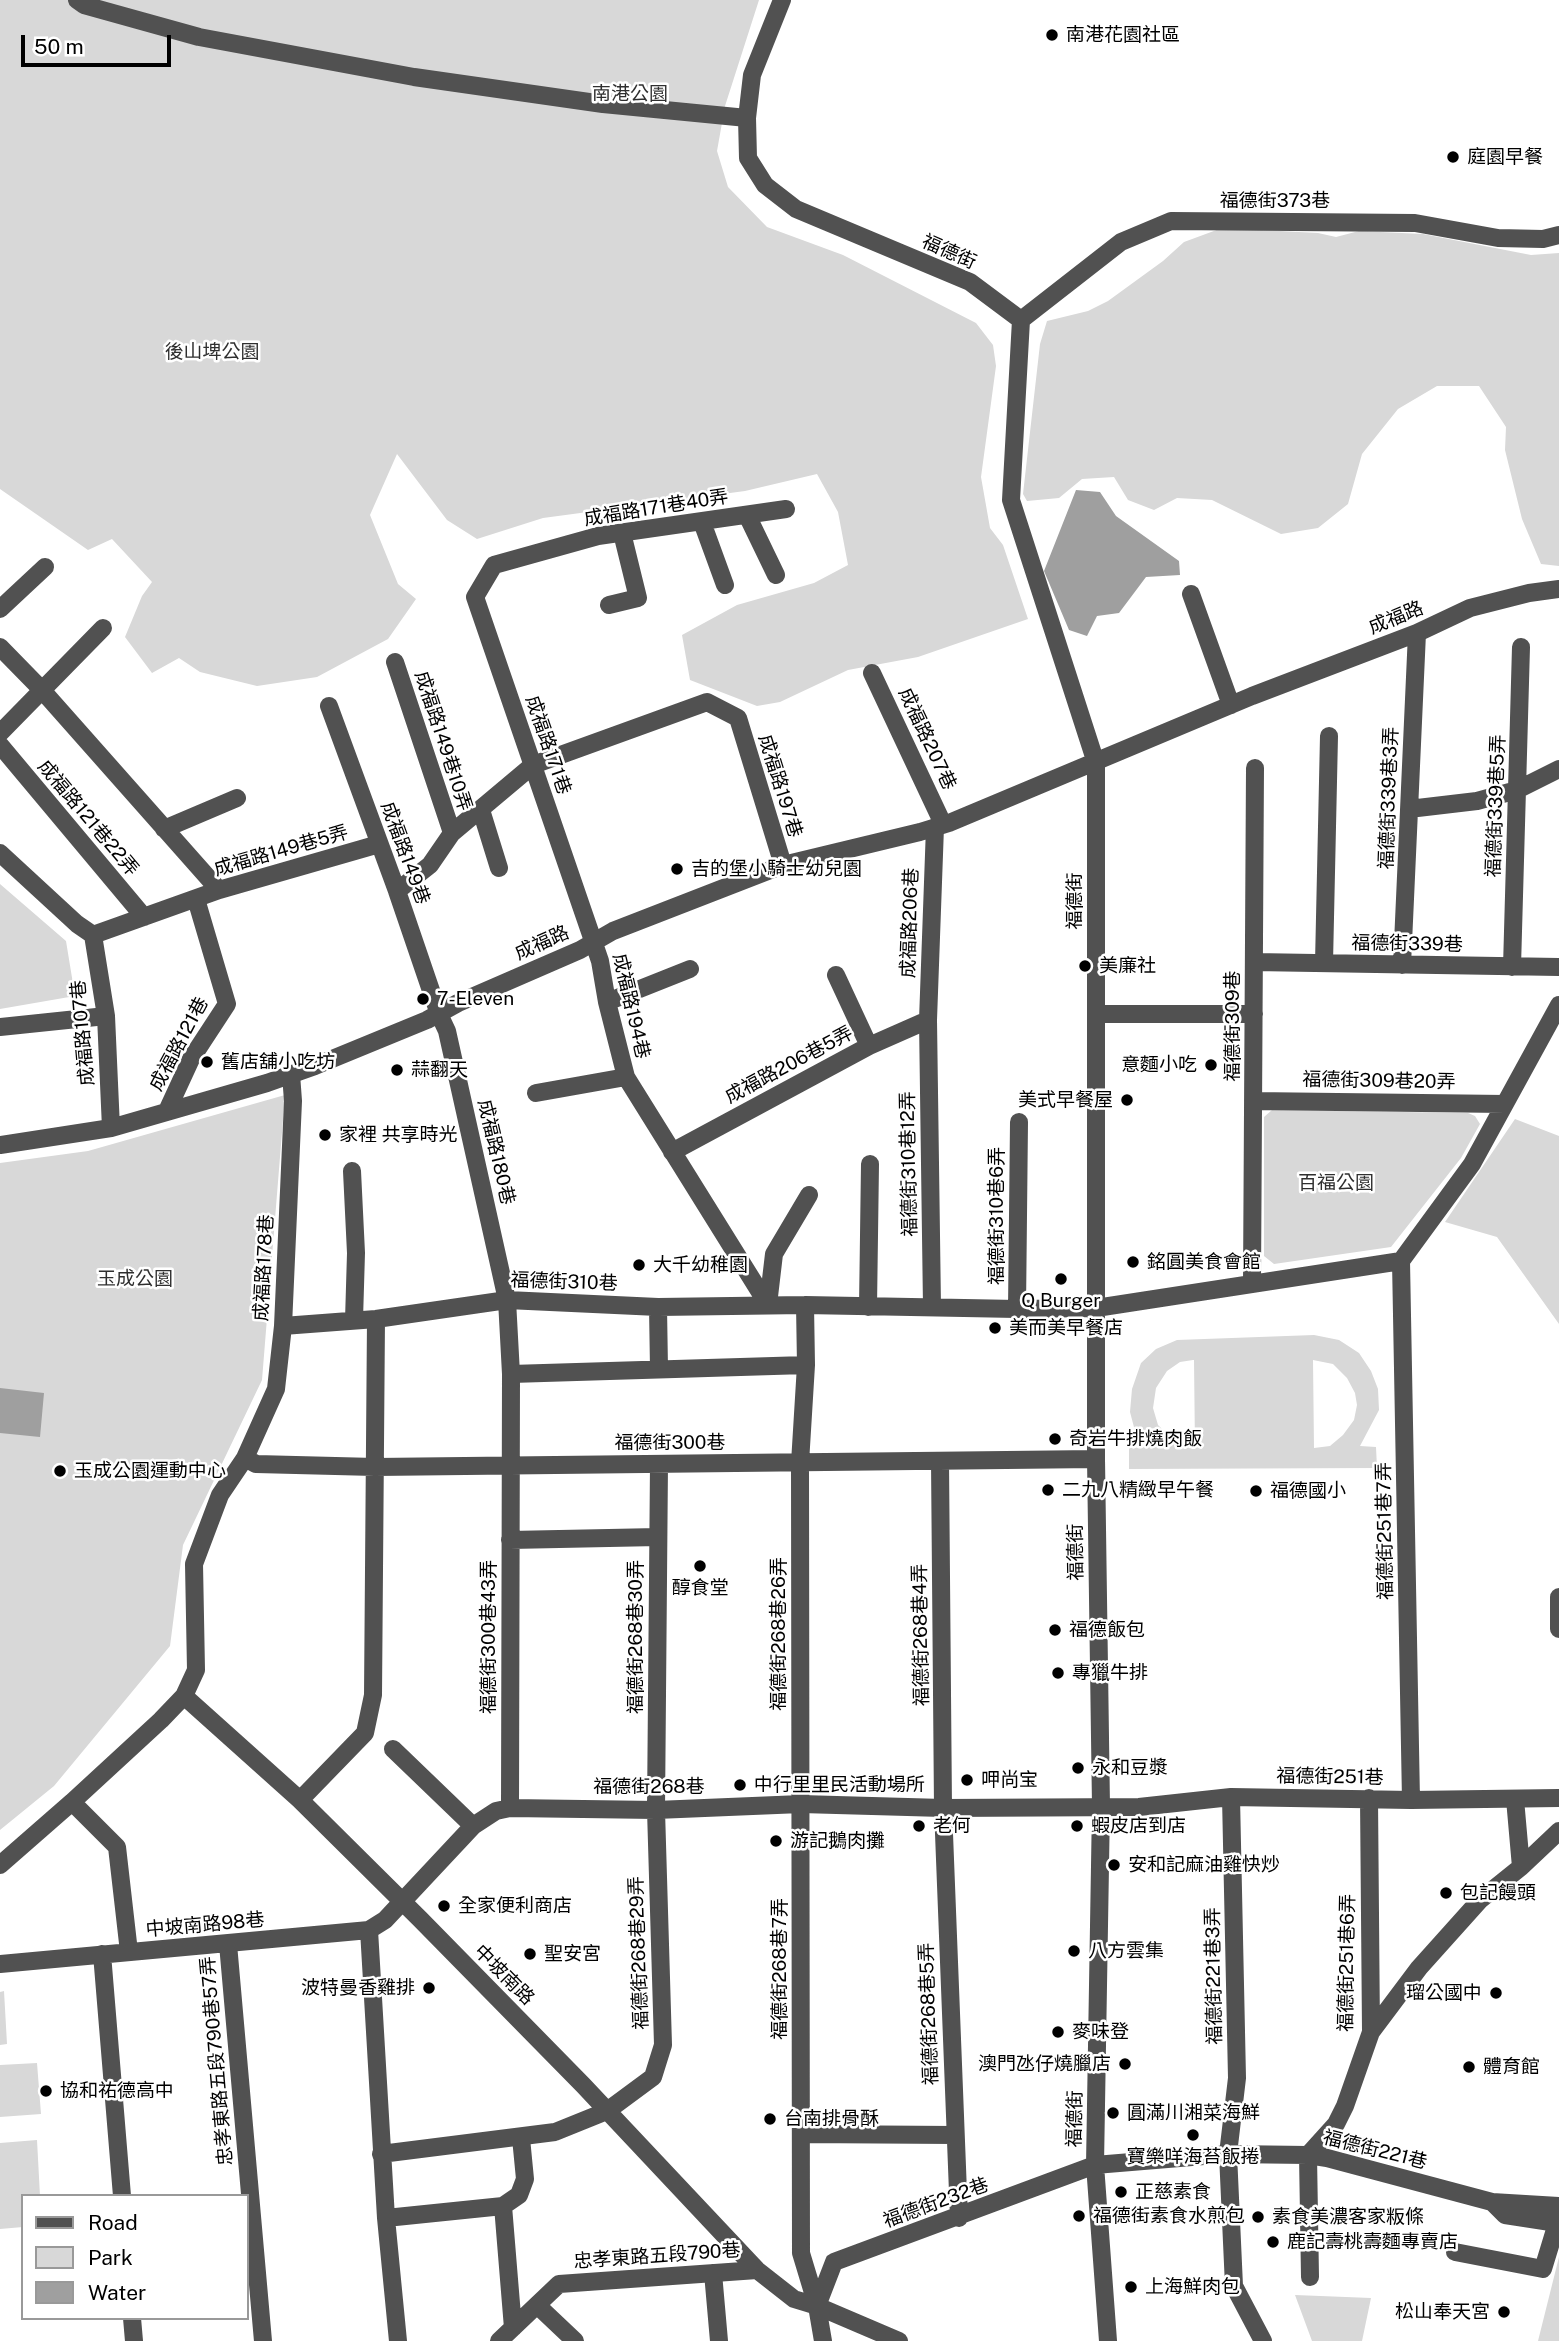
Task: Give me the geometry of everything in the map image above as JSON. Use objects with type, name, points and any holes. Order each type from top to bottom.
[{"type":"street","points":[[76,0],[84,5],[199,37],[414,77],[603,104],[747,118]]},
{"type":"street","name":"福德街","points":[[782,0],[752,75],[747,118],[748,158],[765,185],[796,209],[970,282],[1021,320],[1011,500],[1097,762],[1096,1459],[1101,1806],[1095,2165],[1108,2341]]},
{"type":"street","name":"福德街373巷","points":[[1021,320],[1121,242],[1171,221],[1415,223],[1498,238],[1543,239],[1559,235]]},
{"type":"street","name":"成福路171巷40弄","points":[[494,565],[598,536],[786,509]]},
{"type":"street","points":[[747,515],[776,575]]},
{"type":"street","points":[[702,523],[725,585]]},
{"type":"street","points":[[609,605],[638,598],[622,533]]},
{"type":"street","name":"成福路171巷","points":[[494,565],[475,597],[594,941]]},
{"type":"street","points":[[0,609],[45,567]]},
{"type":"street","name":"成福路","points":[[0,1145],[111,1128],[267,1083],[315,1066],[580,950],[612,931],[783,865],[939,826],[1252,696],[1417,634],[1470,608],[1529,593],[1559,589]]},
{"type":"street","points":[[1191,594],[1231,705]]},
{"type":"street","points":[[0,733],[103,628]]},
{"type":"street","name":"福德街339巷3弄","points":[[1402,965],[1417,634]]},
{"type":"street","points":[[0,647],[41,689],[219,890]]},
{"type":"street","name":"福德街339巷5弄","points":[[1512,967],[1521,647]]},
{"type":"street","name":"成福路149巷10弄","points":[[395,662],[452,832]]},
{"type":"street","name":"成福路207巷","points":[[872,673],[939,826]]},
{"type":"street","name":"成福路197巷","points":[[533,765],[707,702],[738,718],[783,865]]},
{"type":"street","name":"成福路149巷","points":[[329,706],[439,1014]]},
{"type":"street","points":[[1324,963],[1329,736]]},
{"type":"street","name":"成福路121巷22弄","points":[[0,745],[144,917]]},
{"type":"street","points":[[397,891],[430,865],[452,832],[533,765]]},
{"type":"street","name":"福德街309巷","points":[[1252,1284],[1255,768]]},
{"type":"street","points":[[1409,809],[1477,801],[1517,790],[1559,769]]},
{"type":"street","points":[[164,829],[237,798]]},
{"type":"street","points":[[481,810],[499,868]]},
{"type":"street","name":"成福路206巷","points":[[928,1020],[939,826]]},
{"type":"street","name":"成福路149巷5弄","points":[[196,899],[379,844]]},
{"type":"street","points":[[0,853],[77,924],[93,935],[196,899]]},
{"type":"street","name":"成福路121巷","points":[[167,1111],[191,1059],[227,1004],[196,899]]},
{"type":"street","name":"成福路107巷","points":[[93,935],[106,1016],[111,1128]]},
{"type":"street","name":"成福路194巷","points":[[594,941],[626,1077],[768,1305]]},
{"type":"street","name":"福德街339巷","points":[[1254,962],[1559,967]]},
{"type":"street","points":[[607,1002],[690,969]]},
{"type":"street","points":[[835,975],[869,1046]]},
{"type":"street","points":[[1096,1308],[1401,1261],[1472,1164],[1559,1005]]},
{"type":"street","name":"成福路180巷","points":[[439,1014],[447,1031],[507,1300],[512,1374]]},
{"type":"street","points":[[1097,1014],[1254,1014]]},
{"type":"street","points":[[0,1027],[106,1016]]},
{"type":"street","name":"成福路206巷5弄","points":[[673,1152],[869,1046],[928,1020]]},
{"type":"street","name":"福德街310巷12弄","points":[[928,1020],[932,1307]]},
{"type":"street","name":"成福路178巷","points":[[184,1696],[196,1670],[194,1564],[220,1494],[245,1458],[276,1389],[283,1326],[293,1101],[291,1074]]},
{"type":"street","points":[[537,1093],[626,1077]]},
{"type":"street","name":"福德街309巷20弄","points":[[1253,1101],[1505,1104]]},
{"type":"street","name":"福德街310巷6弄","points":[[1017,1309],[1018,1122]]},
{"type":"street","points":[[868,1307],[870,1164]]},
{"type":"street","points":[[352,1171],[356,1253],[354,1320]]},
{"type":"street","points":[[768,1305],[774,1254],[809,1195]]},
{"type":"street","name":"福德街251巷7弄","points":[[1401,1261],[1411,1800]]},
{"type":"street","name":"福德街310巷","points":[[283,1326],[376,1319],[507,1300],[657,1307],[805,1304],[868,1307],[1096,1308]]},
{"type":"street","name":"福德街268巷26弄","points":[[801,1804],[800,1463],[806,1364],[805,1304]]},
{"type":"street","points":[[657,1307],[659,1369]]},
{"type":"street","points":[[300,1800],[365,1733],[373,1695],[376,1319]]},
{"type":"street","points":[[512,1374],[806,1364]]},
{"type":"street","name":"福德街300巷43弄","points":[[510,1808],[512,1374]]},
{"type":"street","name":"福德街300巷","points":[[245,1458],[256,1464],[375,1467],[1096,1459]]},
{"type":"street","name":"福德街268巷4弄","points":[[940,1461],[943,1808]]},
{"type":"street","name":"福德街268巷30弄","points":[[656,1810],[659,1464]]},
{"type":"street","points":[[510,1540],[658,1537]]},
{"type":"street","points":[[1559,1597],[1559,1629]]},
{"type":"street","points":[[0,1865],[72,1802],[184,1696]]},
{"type":"street","name":"中坡南路","points":[[184,1696],[300,1800],[403,1902],[607,2111],[757,2270],[794,2299],[899,2341]]},
{"type":"street","points":[[393,1749],[473,1826]]},
{"type":"street","name":"福德街251巷","points":[[1101,1806],[1139,1807],[1231,1797],[1411,1800],[1559,1798]]},
{"type":"street","name":"福德街221巷3弄","points":[[1231,1797],[1237,2078],[1228,2154],[1234,2286],[1263,2341]]},
{"type":"street","name":"福德街251巷6弄","points":[[1308,2155],[1336,2124],[1371,2032],[1369,1798]]},
{"type":"street","points":[[1515,1799],[1521,1867]]},
{"type":"street","points":[[72,1802],[117,1847],[129,1952]]},
{"type":"street","name":"福德街268巷","points":[[403,1902],[473,1826],[496,1811],[510,1808],[656,1810],[801,1804],[943,1808],[1101,1806]]},
{"type":"street","name":"福德街268巷7弄","points":[[801,1804],[800,2253],[817,2306],[822,2341]]},
{"type":"street","name":"福德街268巷5弄","points":[[943,1808],[959,2218]]},
{"type":"street","name":"福德街268巷29弄","points":[[381,2154],[555,2132],[607,2111],[653,2077],[663,2045],[656,1810]]},
{"type":"street","points":[[1371,2032],[1419,1968],[1480,1900],[1521,1867],[1559,1831]]},
{"type":"street","points":[[398,2341],[381,2154],[369,1930],[385,1920],[403,1902]]},
{"type":"street","name":"中坡南路98巷","points":[[0,1964],[369,1930]]},
{"type":"street","name":"忠孝東路五段790巷57弄","points":[[228,1944],[263,2341]]},
{"type":"street","points":[[102,1954],[122,2194]]},
{"type":"street","points":[[801,2134],[955,2135]]},
{"type":"street","points":[[386,2218],[503,2206],[519,2195],[525,2179],[521,2138]]},
{"type":"street","name":"福德街221巷","points":[[1095,2165],[1228,2154],[1308,2155],[1492,2202],[1559,2206]]},
{"type":"street","points":[[1308,2155],[1310,2277]]},
{"type":"street","name":"福德街232巷","points":[[817,2306],[834,2262],[959,2218],[1095,2165]]},
{"type":"street","points":[[1455,2252],[1543,2269],[1557,2223],[1505,2215],[1492,2202]]},
{"type":"street","points":[[503,2206],[513,2328]]},
{"type":"street","name":"忠孝東路五段790巷","points":[[499,2341],[559,2284],[757,2270]]},
{"type":"street","points":[[713,2273],[719,2341]]},
{"type":"street","points":[[538,2306],[575,2341]]},
{"type":"street","points":[[132,2320],[134,2341]]},
{"type":"green space","name":"後山埤公園","points":[[0,0],[759,0],[725,106],[717,151],[728,187],[767,227],[843,255],[976,323],[993,345],[996,366],[981,477],[990,528],[1003,545],[1028,619],[918,657],[848,670],[780,702],[757,706],[690,680],[682,635],[737,605],[814,583],[848,565],[838,512],[817,474],[745,491],[543,518],[477,539],[447,520],[397,454],[370,515],[398,584],[416,599],[388,639],[317,677],[257,686],[200,672],[179,658],[152,673],[125,637],[142,596],[152,582],[112,539],[88,550],[0,489]]},
{"type":"green space","points":[[1222,228],[1318,233],[1336,237],[1359,231],[1423,234],[1531,255],[1559,253],[1559,566],[1541,564],[1522,519],[1505,450],[1506,427],[1479,386],[1437,386],[1398,409],[1362,454],[1348,504],[1318,528],[1281,534],[1212,500],[1177,498],[1154,510],[1128,500],[1114,477],[1082,479],[1059,498],[1027,501],[1023,494],[1040,344],[1047,321],[1088,311],[1108,301],[1163,261],[1184,242]]},
{"type":"green space","points":[[0,884],[66,941],[75,996],[0,1009]]},
{"type":"green space","name":"玉成公園","points":[[285,1095],[262,1380],[183,1545],[170,1646],[54,1786],[0,1830],[0,1163],[88,1151]]},
{"type":"green space","name":"百福公園","points":[[1272,1110],[1468,1113],[1475,1116],[1480,1124],[1461,1158],[1391,1247],[1274,1264],[1264,1256],[1264,1117]]},
{"type":"green space","points":[[1515,1119],[1559,1136],[1559,1324],[1497,1237],[1445,1222]]},
{"type":"green space","points":[[1314,1335],[1339,1340],[1359,1353],[1371,1371],[1378,1389],[1379,1410],[1360,1446],[1376,1447],[1377,1468],[1129,1469],[1129,1448],[1149,1447],[1135,1431],[1130,1412],[1132,1389],[1141,1363],[1156,1349],[1177,1340]],"holes":[[[1194,1360],[1195,1449],[1169,1436],[1158,1425],[1153,1408],[1156,1388],[1167,1371],[1180,1362]],[[1313,1360],[1333,1364],[1347,1378],[1355,1393],[1357,1405],[1354,1420],[1343,1435],[1330,1446],[1314,1448]]]},
{"type":"green space","points":[[4,1991],[7,2044],[0,2045],[0,1992]]},
{"type":"green space","points":[[37,2063],[41,2114],[0,2117],[0,2065]]},
{"type":"green space","points":[[37,2140],[40,2194],[21,2194],[21,2227],[0,2229],[0,2143]]},
{"type":"green space","points":[[1559,2257],[1559,2341],[1538,2341]]},
{"type":"green space","points":[[1295,2295],[1371,2298],[1362,2341],[1312,2341]]},
{"type":"water","points":[[1076,490],[1100,492],[1116,516],[1179,561],[1180,575],[1146,577],[1119,613],[1097,616],[1087,636],[1069,630],[1044,571]]},
{"type":"water","points":[[0,1388],[44,1393],[40,1437],[0,1433]]},
{"type":"place","name":"南港花園社區","points":[[1052,35]]},
{"type":"place","name":"庭園早餐","points":[[1453,157]]},
{"type":"place","name":"吉的堡小騎士幼兒園","points":[[677,869]]},
{"type":"place","name":"美廉社","points":[[1085,966]]},
{"type":"place","name":"7-Eleven","points":[[423,999]]},
{"type":"place","name":"舊店舖小吃坊","points":[[207,1062]]},
{"type":"place","name":"意麵小吃","points":[[1211,1065]]},
{"type":"place","name":"蒜翻天","points":[[397,1070]]},
{"type":"place","name":"美式早餐屋","points":[[1127,1100]]},
{"type":"place","name":"家裡 共享時光","points":[[325,1135]]},
{"type":"place","name":"銘圓美食會館","points":[[1133,1262]]},
{"type":"place","name":"大千幼稚園","points":[[639,1265]]},
{"type":"place","name":"Q Burger","points":[[1061,1279]]},
{"type":"place","name":"美而美早餐店","points":[[995,1328]]},
{"type":"place","name":"奇岩牛排燒肉飯","points":[[1055,1439]]},
{"type":"place","name":"玉成公園運動中心","points":[[60,1471]]},
{"type":"place","name":"二九八精緻早午餐","points":[[1048,1490]]},
{"type":"place","name":"福德國小","points":[[1256,1491]]},
{"type":"place","name":"醇食堂","points":[[700,1566]]},
{"type":"place","name":"福德飯包","points":[[1055,1630]]},
{"type":"place","name":"專獵牛排","points":[[1058,1673]]},
{"type":"place","name":"永和豆漿","points":[[1078,1768]]},
{"type":"place","name":"呷尚宝","points":[[967,1780]]},
{"type":"place","name":"中行里里民活動場所","points":[[740,1785]]},
{"type":"place","name":"老何","points":[[919,1826]]},
{"type":"place","name":"蝦皮店到店","points":[[1077,1826]]},
{"type":"place","name":"游記鵝肉攤","points":[[776,1841]]},
{"type":"place","name":"安和記麻油雞快炒","points":[[1114,1865]]},
{"type":"place","name":"包記饅頭","points":[[1446,1893]]},
{"type":"place","name":"全家便利商店","points":[[444,1906]]},
{"type":"place","name":"八方雲集","points":[[1074,1951]]},
{"type":"place","name":"聖安宮","points":[[530,1954]]},
{"type":"place","name":"波特曼香雞排","points":[[429,1988]]},
{"type":"place","name":"瑠公國中","points":[[1496,1993]]},
{"type":"place","name":"麥味登","points":[[1058,2032]]},
{"type":"place","name":"澳門氹仔燒臘店","points":[[1125,2064]]},
{"type":"place","name":"體育館","points":[[1469,2067]]},
{"type":"place","name":"協和祐德高中","points":[[46,2091]]},
{"type":"place","name":"圓滿川湘菜海鮮","points":[[1113,2113]]},
{"type":"place","name":"台南排骨酥","points":[[770,2119]]},
{"type":"place","name":"寶樂咩海苔飯捲","points":[[1193,2135]]},
{"type":"place","name":"正慈素食","points":[[1121,2192]]},
{"type":"place","name":"福德街素食水煎包","points":[[1079,2216]]},
{"type":"place","name":"素食美濃客家粄條","points":[[1258,2217]]},
{"type":"place","name":"鹿記壽桃壽麵專賣店","points":[[1273,2242]]},
{"type":"place","name":"上海鮮肉包","points":[[1131,2287]]},
{"type":"place","name":"松山奉天宮","points":[[1504,2312]]},
{"type":"park label","name":"南港公園","points":[[630,94]]}]
